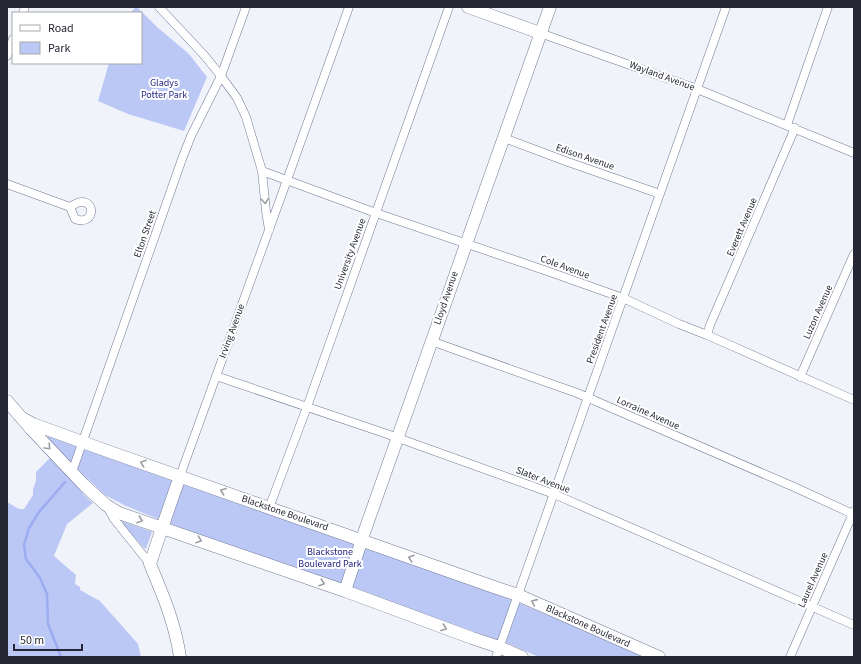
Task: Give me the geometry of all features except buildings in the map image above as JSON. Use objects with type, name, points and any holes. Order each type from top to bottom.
[{"type":"main road","name":"Wayland Avenue","points":[[468,7],[540,33]]},
{"type":"main road","name":"Lloyd Avenue","points":[[345,590],[397,437],[550,7]]},
{"type":"main road","points":[[7,401],[31,429],[72,472],[106,505],[119,513],[345,590],[472,638],[498,652],[522,657]]},
{"type":"main road","name":"Blackstone Boulevard","points":[[22,418],[33,424],[82,442],[518,595],[659,657]]},
{"type":"main road","name":"Irving Avenue","points":[[150,564],[180,476]]},
{"type":"main road","points":[[150,564],[168,607],[178,643],[180,657]]},
{"type":"street","points":[[158,7],[204,55],[221,76],[236,98],[246,117],[262,171],[269,230]]},
{"type":"street","name":"Elton Street","points":[[72,472],[182,159],[221,76],[246,7]]},
{"type":"street","name":"Irving Avenue","points":[[180,476],[349,7]]},
{"type":"street","name":"University Avenue","points":[[269,508],[307,407],[449,7]]},
{"type":"street","name":"President Avenue","points":[[498,652],[726,7]]},
{"type":"street","name":"Everett Avenue","points":[[707,335],[791,127],[806,70],[828,7]]},
{"type":"street","name":"Wayland Avenue","points":[[540,33],[697,89],[854,153]]},
{"type":"street","points":[[7,56],[12,43]]},
{"type":"street","name":"Edison Avenue","points":[[504,138],[561,160],[660,194]]},
{"type":"street","name":"Cole Avenue","points":[[262,171],[376,213],[623,298],[854,400]]},
{"type":"street","points":[[7,184],[70,207]]},
{"type":"street","name":"Luzon Avenue","points":[[800,377],[854,254]]},
{"type":"street","name":"Lorraine Avenue","points":[[431,341],[577,393],[853,512]]},
{"type":"street","name":"Slater Avenue","points":[[216,376],[397,437],[554,494],[854,625]]},
{"type":"street","points":[[106,505],[114,519],[150,564]]},
{"type":"street","name":"Laurel Avenue","points":[[790,657],[853,512]]},
{"type":"green space","name":"Gladys Potter Park","points":[[137,7],[142,12],[131,12]]},
{"type":"green space","name":"Gladys Potter Park","points":[[142,12],[189,54],[207,77],[184,131],[128,114],[98,101],[109,64],[142,64]]},
{"type":"green space","name":"Blackstone Boulevard Park","points":[[51,434],[507,598],[645,657],[539,657],[512,645],[173,525],[126,506],[105,495],[46,439]]},
{"type":"green space","points":[[53,455],[89,491],[83,494],[93,503],[67,524],[54,556],[76,575],[75,584],[80,587],[80,590],[100,601],[138,644],[141,657],[7,657],[7,502],[19,509],[24,509],[33,495],[36,472]]},
{"type":"green space","points":[[123,522],[152,532],[146,549],[123,525]]},
{"type":"waterway","points":[[61,657],[48,624],[47,594],[40,578],[26,559],[24,545],[29,528],[39,512],[65,482]]}]
